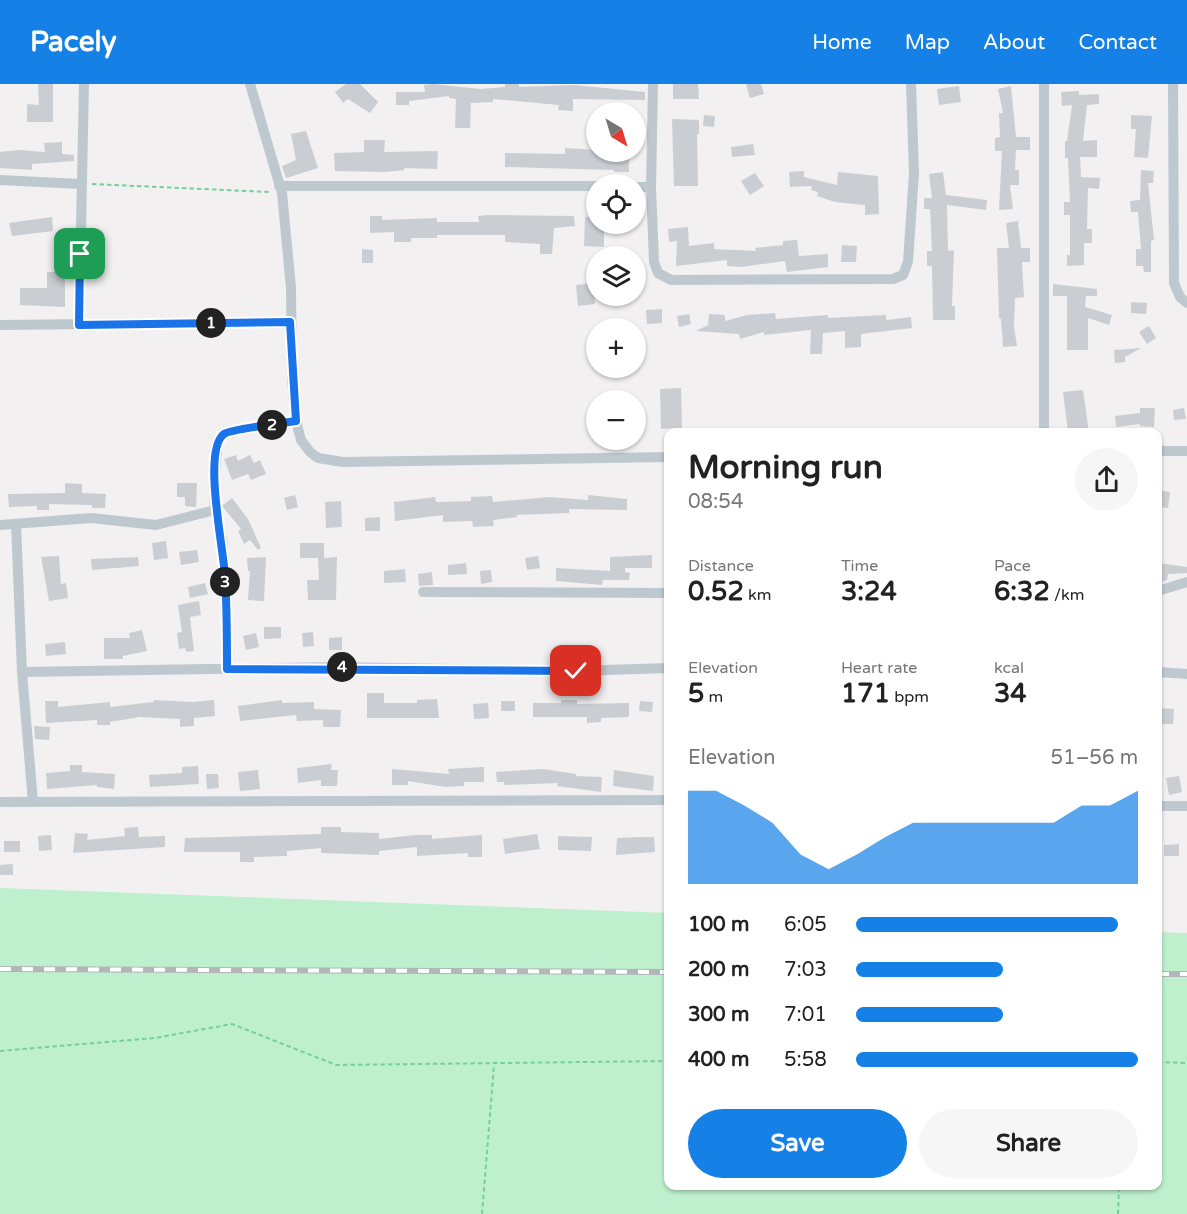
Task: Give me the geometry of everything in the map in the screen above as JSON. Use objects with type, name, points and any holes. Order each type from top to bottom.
[{"type":"street","points":[[79,325],[80,184],[84,84]]},
{"type":"street","points":[[250,84],[280,189],[291,288],[290,322],[296,421],[300,440],[310,452],[318,458],[344,462],[664,457]]},
{"type":"street","points":[[653,84],[651,187],[654,262],[658,273],[671,280],[893,279],[903,274],[908,261],[914,173],[911,84]]},
{"type":"street","points":[[1044,84],[1044,428]]},
{"type":"street","points":[[1173,84],[1174,283],[1180,297],[1187,303]]},
{"type":"street","points":[[0,180],[80,184]]},
{"type":"street","points":[[280,189],[586,186]]},
{"type":"street","points":[[646,187],[651,187]]},
{"type":"street","points":[[0,326],[290,322]]},
{"type":"street","points":[[227,669],[225,567],[222,538],[215,510],[216,447],[223,434],[296,421]]},
{"type":"street","points":[[1162,451],[1187,451]]},
{"type":"street","points":[[0,525],[91,518],[156,525],[215,510]]},
{"type":"street","points":[[16,524],[22,672],[33,802]]},
{"type":"street","points":[[1162,590],[1187,582]]},
{"type":"street","points":[[423,592],[664,593]]},
{"type":"street","points":[[22,672],[227,669],[576,671],[664,668]]},
{"type":"street","points":[[1162,672],[1187,674]]},
{"type":"street","points":[[0,802],[664,800]]},
{"type":"street","points":[[1162,806],[1187,806]]},
{"type":"path","points":[[80,184],[280,189]]},
{"type":"path","points":[[0,1051],[155,1038],[232,1024],[336,1065],[494,1065],[664,1061]]},
{"type":"path","points":[[1162,1062],[1187,1063]]},
{"type":"path","points":[[482,1214],[494,1065]]},
{"type":"path","points":[[1118,1214],[1119,1190]]},
{"type":"green space","points":[[0,888],[664,913],[664,1190],[1162,1190],[1162,932],[1187,933],[1187,1214],[0,1214]]},
{"type":"building","points":[[38,84],[53,84],[53,122],[27,122],[27,104],[39,105]]},
{"type":"building","points":[[346,84],[360,84],[378,102],[370,113],[348,99],[343,103],[335,92]]},
{"type":"building","points":[[505,84],[519,84],[519,87],[574,85],[645,92],[645,100],[573,99],[573,111],[558,110],[559,105],[493,99],[493,102],[471,103],[470,128],[455,128],[456,99],[449,98],[449,96],[409,101],[409,105],[396,105],[396,92],[425,92],[424,85],[481,89],[505,87]]},
{"type":"building","points":[[673,84],[698,84],[699,99],[673,99]]},
{"type":"building","points":[[746,84],[761,84],[764,94],[750,98]]},
{"type":"building","points":[[959,86],[961,102],[939,105],[937,89]]},
{"type":"building","points":[[1011,86],[1016,137],[1030,137],[1030,150],[1016,150],[1015,170],[1019,170],[1019,185],[1010,185],[1013,209],[999,210],[1002,151],[995,151],[995,138],[1000,137],[999,113],[1003,113],[998,89]]},
{"type":"building","points":[[1079,91],[1079,95],[1099,94],[1099,104],[1087,105],[1083,141],[1097,140],[1097,157],[1080,157],[1081,177],[1100,178],[1099,189],[1088,188],[1087,229],[1092,229],[1092,243],[1084,243],[1084,265],[1067,266],[1067,255],[1070,255],[1070,215],[1064,215],[1064,202],[1070,202],[1065,141],[1067,141],[1072,105],[1062,106],[1061,92]]},
{"type":"building","points":[[704,115],[715,116],[714,127],[703,126]]},
{"type":"building","points":[[1131,115],[1152,116],[1148,158],[1134,157],[1136,129],[1131,129]]},
{"type":"building","points":[[672,119],[699,120],[698,186],[674,186]]},
{"type":"building","points":[[306,131],[318,168],[286,178],[282,166],[296,160],[291,134]]},
{"type":"building","points":[[364,140],[385,140],[384,152],[438,151],[437,169],[404,168],[405,170],[384,172],[335,171],[334,153],[364,152]]},
{"type":"building","points":[[62,142],[62,154],[74,155],[74,161],[32,164],[32,170],[0,168],[0,152],[19,150],[45,152],[44,143]]},
{"type":"building","points":[[753,144],[755,155],[732,157],[731,147]]},
{"type":"building","points":[[565,148],[586,149],[586,162],[629,162],[629,172],[505,167],[505,153],[565,154]]},
{"type":"building","points":[[1141,170],[1154,171],[1153,183],[1148,183],[1154,240],[1151,241],[1151,272],[1144,272],[1143,266],[1136,266],[1136,249],[1141,249],[1138,212],[1131,212],[1130,201],[1140,200]]},
{"type":"building","points":[[804,171],[804,177],[837,185],[838,172],[878,176],[879,214],[865,215],[865,205],[835,202],[817,196],[818,192],[811,190],[812,186],[790,187],[789,172]]},
{"type":"building","points":[[943,172],[946,195],[987,200],[986,210],[947,205],[948,251],[954,250],[952,306],[955,306],[955,320],[933,320],[932,266],[927,266],[927,251],[932,251],[930,209],[924,209],[924,198],[932,198],[929,174]]},
{"type":"building","points":[[755,173],[764,186],[750,195],[741,181]]},
{"type":"building","points":[[370,216],[382,216],[382,220],[437,218],[437,222],[479,222],[478,216],[574,216],[575,226],[554,228],[552,254],[540,254],[540,244],[505,242],[505,235],[437,235],[437,238],[411,238],[411,242],[394,242],[394,232],[370,233]]},
{"type":"building","points":[[52,217],[53,231],[12,236],[9,223]]},
{"type":"building","points":[[586,217],[586,234],[604,234],[604,246],[584,246]]},
{"type":"building","points":[[1018,221],[1021,248],[1030,248],[1030,262],[1022,262],[1024,297],[1015,298],[1014,327],[1017,346],[1003,347],[1001,319],[999,318],[997,248],[1009,248],[1006,223]]},
{"type":"building","points":[[688,227],[689,246],[714,243],[714,249],[756,251],[755,248],[783,245],[783,241],[797,240],[799,256],[828,254],[828,267],[787,272],[785,261],[741,267],[727,266],[727,260],[676,266],[677,241],[669,242],[668,229]]},
{"type":"building","points":[[842,245],[857,246],[856,262],[841,262]]},
{"type":"building","points":[[362,249],[373,250],[373,263],[362,263]]},
{"type":"building","points":[[47,272],[65,272],[65,307],[20,305],[20,288],[47,288]]},
{"type":"building","points":[[586,284],[586,305],[578,306],[576,285]]},
{"type":"building","points":[[1053,284],[1097,289],[1097,296],[1086,296],[1085,307],[1112,315],[1109,325],[1088,318],[1088,350],[1067,350],[1067,296],[1053,296]]},
{"type":"building","points":[[1131,302],[1147,303],[1146,314],[1131,313]]},
{"type":"building","points":[[662,309],[662,323],[647,324],[646,310]]},
{"type":"building","points":[[775,313],[776,319],[828,315],[828,318],[886,315],[886,320],[911,317],[912,328],[861,334],[861,347],[845,348],[845,331],[823,333],[822,354],[810,354],[811,330],[764,335],[764,332],[740,339],[739,334],[696,331],[708,325],[709,314],[725,315],[725,321],[747,315]]},
{"type":"building","points":[[689,314],[691,324],[679,327],[677,316]]},
{"type":"building","points":[[1149,326],[1156,338],[1147,344],[1139,332]]},
{"type":"building","points":[[1141,348],[1125,357],[1125,362],[1115,363],[1114,350]]},
{"type":"building","points":[[681,388],[682,428],[661,429],[660,389]]},
{"type":"building","points":[[1083,390],[1088,428],[1068,428],[1063,392]]},
{"type":"building","points":[[1140,408],[1155,408],[1154,427],[1140,426],[1140,424],[1116,427],[1115,416],[1140,413]]},
{"type":"building","points":[[1184,408],[1186,419],[1174,420],[1173,410]]},
{"type":"building","points":[[236,455],[238,461],[250,455],[254,463],[260,460],[266,474],[251,480],[248,474],[232,480],[224,459]]},
{"type":"building","points":[[65,483],[82,484],[82,493],[106,494],[105,508],[92,508],[92,505],[49,504],[49,510],[37,510],[37,506],[9,507],[8,494],[65,493]]},
{"type":"building","points":[[177,483],[197,483],[196,507],[185,506],[185,497],[177,497]]},
{"type":"building","points":[[1162,491],[1170,492],[1168,508],[1162,507]]},
{"type":"building","points":[[295,495],[298,507],[287,510],[284,498]]},
{"type":"building","points":[[588,495],[627,499],[627,510],[569,509],[569,513],[517,515],[517,517],[493,520],[494,526],[473,527],[472,521],[443,522],[443,515],[395,521],[394,502],[435,497],[436,502],[471,501],[471,497],[492,496],[493,502],[549,497],[588,500]]},
{"type":"building","points":[[232,498],[248,519],[261,548],[258,550],[250,540],[244,544],[238,531],[241,529],[222,506]]},
{"type":"building","points":[[341,501],[342,527],[326,528],[325,502]]},
{"type":"building","points":[[380,517],[380,531],[365,531],[365,518]]},
{"type":"building","points":[[166,541],[168,558],[154,560],[152,543]]},
{"type":"building","points":[[300,543],[324,543],[324,558],[337,557],[336,600],[308,600],[307,580],[319,580],[318,558],[300,558]]},
{"type":"building","points":[[197,550],[199,562],[181,565],[179,552]]},
{"type":"building","points":[[652,555],[652,568],[625,568],[625,572],[630,573],[629,580],[603,580],[602,585],[556,581],[556,568],[610,571],[610,557]]},
{"type":"building","points":[[59,556],[61,584],[66,583],[68,598],[49,601],[41,557]]},
{"type":"building","points":[[538,556],[540,568],[527,570],[525,558]]},
{"type":"building","points":[[138,557],[139,566],[92,570],[91,559]]},
{"type":"building","points":[[266,557],[264,601],[248,600],[250,571],[248,571],[247,558]]},
{"type":"building","points":[[466,563],[467,574],[448,575],[448,565]]},
{"type":"building","points":[[1162,564],[1187,567],[1187,573],[1168,574],[1167,580],[1162,582]]},
{"type":"building","points":[[405,569],[406,582],[384,583],[384,571]]},
{"type":"building","points":[[491,570],[492,582],[481,584],[480,571]]},
{"type":"building","points":[[432,572],[433,585],[419,586],[418,574]]},
{"type":"building","points":[[205,583],[208,594],[190,598],[188,587]]},
{"type":"building","points":[[199,601],[201,615],[190,617],[194,651],[186,652],[185,648],[179,649],[177,633],[182,632],[178,605]]},
{"type":"building","points":[[264,627],[281,627],[281,638],[264,639]]},
{"type":"building","points":[[142,630],[147,651],[123,656],[123,659],[104,659],[104,638],[130,638],[129,633]]},
{"type":"building","points":[[313,632],[314,646],[303,647],[302,633]]},
{"type":"building","points":[[256,633],[259,647],[246,650],[243,636]]},
{"type":"building","points":[[342,637],[342,650],[329,650],[329,638]]},
{"type":"building","points":[[65,642],[66,654],[46,656],[45,644]]},
{"type":"building","points":[[367,693],[384,693],[384,703],[417,703],[417,700],[437,699],[439,718],[367,718]]},
{"type":"building","points":[[154,700],[193,702],[214,700],[215,716],[194,718],[194,726],[180,727],[180,719],[140,717],[110,722],[110,725],[97,725],[97,720],[46,723],[45,701],[58,701],[58,707],[110,702],[110,707],[153,702]]},
{"type":"building","points":[[282,700],[282,703],[314,702],[314,709],[341,710],[340,727],[323,727],[323,720],[297,721],[296,715],[240,721],[238,706]]},
{"type":"building","points":[[561,700],[577,700],[577,704],[629,703],[629,717],[601,718],[601,722],[587,723],[587,717],[533,717],[533,703],[561,703]]},
{"type":"building","points":[[501,701],[515,701],[515,711],[501,711]]},
{"type":"building","points":[[640,701],[653,702],[652,712],[639,711]]},
{"type":"building","points":[[488,703],[489,718],[474,719],[473,704]]},
{"type":"building","points":[[1162,708],[1174,709],[1173,724],[1162,724]]},
{"type":"building","points":[[34,726],[50,727],[49,740],[35,739]]},
{"type":"building","points":[[332,764],[331,770],[338,770],[337,786],[321,786],[321,780],[298,783],[297,768]]},
{"type":"building","points":[[70,765],[82,765],[82,772],[115,774],[114,789],[97,787],[97,785],[47,789],[46,773],[70,771]]},
{"type":"building","points":[[198,766],[199,784],[150,787],[149,775],[182,773],[182,767]]},
{"type":"building","points":[[484,767],[484,782],[464,782],[464,786],[445,787],[408,781],[408,785],[392,785],[392,769],[449,774],[448,769]]},
{"type":"building","points":[[543,769],[576,774],[576,776],[602,777],[601,792],[557,786],[558,783],[505,785],[504,782],[497,782],[496,772]]},
{"type":"building","points":[[258,770],[260,789],[240,791],[238,772]]},
{"type":"building","points":[[614,770],[654,776],[653,791],[613,786]]},
{"type":"building","points":[[206,774],[218,774],[219,788],[207,789]]},
{"type":"building","points":[[1179,776],[1182,792],[1169,795],[1166,778]]},
{"type":"building","points":[[138,827],[139,837],[165,836],[165,847],[73,853],[75,833],[88,834],[87,840],[125,836],[124,828]]},
{"type":"building","points":[[321,827],[341,827],[341,832],[379,833],[379,839],[416,835],[432,835],[432,839],[482,835],[482,857],[468,857],[468,853],[417,856],[417,847],[379,851],[379,855],[321,853],[321,848],[287,851],[287,856],[254,857],[254,862],[240,862],[240,852],[184,852],[185,838],[321,834]]},
{"type":"building","points":[[537,834],[540,849],[505,854],[503,839]]},
{"type":"building","points":[[51,835],[52,850],[39,851],[38,836]]},
{"type":"building","points":[[558,836],[592,837],[591,851],[558,850]]},
{"type":"building","points":[[654,837],[655,852],[616,855],[617,838]]},
{"type":"building","points":[[4,841],[20,841],[20,852],[4,852]]},
{"type":"building","points":[[1179,844],[1179,856],[1164,856],[1164,845]]},
{"type":"building","points":[[13,864],[13,875],[0,875],[0,865]]},
{"type":"railway","points":[[0,969],[664,972]]},
{"type":"railway","points":[[1162,974],[1187,974]]},
{"type":"route","points":[[80,254],[79,325],[290,322],[296,421],[229,431],[218,440],[216,447],[215,510],[222,538],[225,576],[227,669],[336,667],[576,671]]}]
